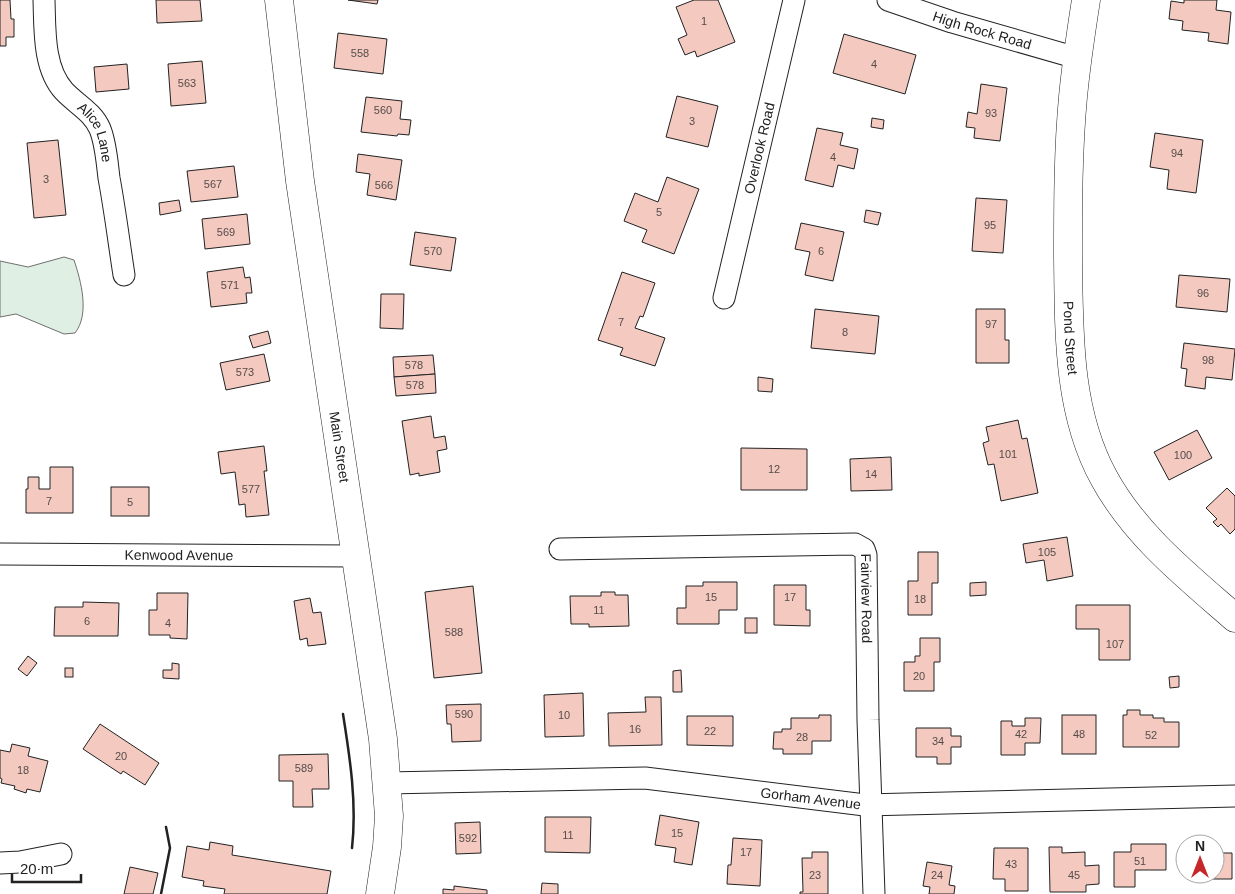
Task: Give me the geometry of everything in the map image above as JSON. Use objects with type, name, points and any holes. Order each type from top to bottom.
[{"type":"main road","name":"Main Street","points":[[279,0],[300,181],[383,739],[389,816],[387,847],[380,894]]},
{"type":"main road","name":"Pond Street","points":[[1086,0],[1073,98],[1069,169],[1068,319],[1075,388],[1086,434],[1103,477],[1123,509],[1174,564],[1235,618]]},
{"type":"street","name":"Alice Lane","points":[[44,0],[45,32],[54,76],[64,91],[94,118],[102,134],[124,275]]},
{"type":"street","name":"Overlook Road","points":[[724,298],[794,0]]},
{"type":"street","name":"High Rock Road","points":[[888,0],[952,22],[1077,58]]},
{"type":"street","name":"Fairview Road","points":[[560,549],[855,544],[863,547],[866,555],[868,720],[874,894]]},
{"type":"street","name":"Kenwood Avenue","points":[[0,554],[356,556]]},
{"type":"street","name":"Gorham Avenue","points":[[387,783],[645,778],[872,805],[1235,796]]},
{"type":"street","points":[[0,863],[20,862],[61,854]]},
{"type":"green space","points":[[64,257],[74,260],[83,297],[82,317],[75,333],[64,334],[16,314],[0,317],[0,261],[28,267]]},
{"type":"building","points":[[0,0],[10,0],[11,19],[14,19],[14,37],[6,37],[6,46],[0,46]]},
{"type":"building","points":[[156,0],[200,0],[202,21],[157,23]]},
{"type":"building","points":[[348,0],[378,0],[377,4]]},
{"type":"building","points":[[694,0],[718,0],[735,42],[697,57],[695,51],[685,55],[678,39],[687,35],[676,7]]},
{"type":"building","points":[[1184,0],[1217,0],[1216,10],[1231,12],[1228,44],[1208,41],[1209,33],[1182,30],[1183,21],[1169,19],[1171,1],[1184,3]]},
{"type":"building","points":[[338,33],[387,39],[383,74],[334,68]]},
{"type":"building","points":[[844,34],[916,55],[905,94],[833,73]]},
{"type":"building","points":[[202,61],[206,103],[171,106],[168,64]]},
{"type":"building","points":[[127,64],[129,89],[96,92],[94,67]]},
{"type":"building","points":[[981,84],[1007,88],[1000,141],[974,138],[975,128],[966,127],[968,112],[977,114]]},
{"type":"building","points":[[677,96],[718,106],[708,147],[666,137]]},
{"type":"building","points":[[366,97],[402,101],[400,119],[411,120],[409,135],[398,134],[397,136],[361,132]]},
{"type":"building","points":[[872,118],[884,120],[883,129],[871,127]]},
{"type":"building","points":[[817,128],[843,133],[840,145],[858,149],[854,169],[838,165],[833,187],[805,180]]},
{"type":"building","points":[[1155,133],[1203,140],[1196,193],[1167,189],[1169,170],[1150,167]]},
{"type":"building","points":[[58,140],[66,215],[34,218],[27,143]]},
{"type":"building","points":[[358,154],[402,160],[396,200],[367,195],[370,174],[356,172]]},
{"type":"building","points":[[234,166],[238,197],[191,202],[187,171]]},
{"type":"building","points":[[667,177],[699,189],[674,254],[642,242],[647,230],[624,221],[635,193],[658,202]]},
{"type":"building","points":[[976,198],[1007,200],[1003,253],[972,251]]},
{"type":"building","points":[[179,200],[181,211],[160,215],[159,203]]},
{"type":"building","points":[[866,210],[881,213],[878,225],[864,222]]},
{"type":"building","points":[[247,214],[250,244],[205,249],[202,219]]},
{"type":"building","points":[[801,223],[844,232],[833,281],[805,275],[810,252],[795,249]]},
{"type":"building","points":[[415,232],[456,238],[451,271],[410,265]]},
{"type":"building","points":[[243,267],[245,278],[250,277],[252,293],[246,293],[247,303],[211,307],[207,272]]},
{"type":"building","points":[[622,272],[655,283],[643,317],[640,316],[635,328],[665,338],[655,366],[620,355],[623,348],[598,340]]},
{"type":"building","points":[[1179,275],[1230,279],[1227,312],[1176,307]]},
{"type":"building","points":[[381,294],[404,294],[403,329],[380,328]]},
{"type":"building","points":[[815,309],[879,316],[875,354],[811,348]]},
{"type":"building","points":[[976,309],[1005,309],[1005,340],[1009,340],[1009,363],[976,363]]},
{"type":"building","points":[[268,331],[271,343],[253,348],[249,336]]},
{"type":"building","points":[[1184,343],[1235,349],[1232,380],[1206,377],[1205,389],[1185,386],[1187,369],[1181,368]]},
{"type":"building","points":[[264,354],[270,381],[226,390],[220,363]]},
{"type":"building","points":[[433,355],[435,374],[394,377],[393,357]]},
{"type":"building","points":[[435,374],[436,393],[396,396],[394,377]]},
{"type":"building","points":[[758,377],[773,379],[772,392],[758,391]]},
{"type":"building","points":[[431,416],[434,438],[445,436],[447,449],[437,451],[440,472],[419,476],[419,473],[410,475],[402,421]]},
{"type":"building","points":[[1018,420],[1022,439],[1027,438],[1038,493],[1001,501],[994,464],[988,465],[983,443],[989,441],[986,427]]},
{"type":"building","points":[[1197,430],[1212,458],[1169,480],[1154,452]]},
{"type":"building","points":[[264,446],[267,471],[264,471],[269,515],[246,517],[245,504],[239,505],[235,472],[221,474],[218,452]]},
{"type":"building","points":[[741,448],[807,449],[807,490],[741,490]]},
{"type":"building","points":[[891,457],[892,490],[851,491],[850,459]]},
{"type":"building","points":[[50,467],[73,467],[73,513],[26,513],[28,477],[39,477],[39,489],[50,489]]},
{"type":"building","points":[[111,487],[149,487],[149,516],[111,516]]},
{"type":"building","points":[[1227,488],[1235,496],[1235,529],[1230,534],[1221,524],[1218,527],[1213,522],[1217,519],[1206,508]]},
{"type":"building","points":[[1067,537],[1073,576],[1047,581],[1044,560],[1026,563],[1023,544]]},
{"type":"building","points":[[918,552],[938,552],[938,583],[932,583],[932,615],[908,615],[908,581],[918,581]]},
{"type":"building","points":[[703,582],[737,582],[737,610],[719,610],[719,624],[677,624],[677,608],[686,608],[686,586],[703,586]]},
{"type":"building","points":[[986,582],[986,595],[970,596],[970,583]]},
{"type":"building","points":[[774,585],[806,585],[806,610],[810,610],[810,626],[774,625]]},
{"type":"building","points":[[473,586],[482,673],[434,678],[425,592]]},
{"type":"building","points":[[601,592],[615,592],[615,595],[628,595],[629,626],[589,627],[589,624],[571,624],[570,596],[601,596]]},
{"type":"building","points":[[157,593],[188,593],[187,639],[170,638],[170,635],[149,635],[149,610],[157,610]]},
{"type":"building","points":[[310,598],[313,613],[321,612],[326,644],[308,646],[307,638],[300,640],[294,601]]},
{"type":"building","points":[[83,602],[119,603],[118,636],[54,636],[55,607],[83,607]]},
{"type":"building","points":[[1076,605],[1130,605],[1130,660],[1099,660],[1099,629],[1076,629]]},
{"type":"building","points":[[745,618],[757,618],[757,633],[745,633]]},
{"type":"building","points":[[920,638],[940,638],[940,662],[934,662],[934,691],[904,691],[904,662],[915,662],[915,656],[920,656]]},
{"type":"building","points":[[28,656],[37,663],[27,676],[18,669]]},
{"type":"building","points":[[172,663],[179,664],[179,679],[163,678],[163,670],[172,670]]},
{"type":"building","points":[[65,668],[73,668],[73,677],[65,677]]},
{"type":"building","points":[[681,670],[682,692],[673,692],[673,671]]},
{"type":"building","points":[[1179,676],[1179,687],[1170,688],[1169,677]]},
{"type":"building","points":[[583,693],[584,736],[545,737],[544,695]]},
{"type":"building","points":[[645,697],[661,697],[662,745],[609,746],[608,713],[646,712]]},
{"type":"building","points":[[481,704],[481,741],[452,742],[451,724],[447,724],[446,705]]},
{"type":"building","points":[[1127,710],[1140,710],[1140,715],[1153,715],[1153,718],[1164,718],[1164,722],[1179,722],[1179,747],[1123,747],[1123,715],[1127,715]]},
{"type":"building","points":[[819,715],[831,715],[831,741],[812,741],[812,754],[783,754],[783,749],[773,749],[774,732],[782,732],[782,729],[791,729],[791,718],[819,718]]},
{"type":"building","points":[[1062,715],[1096,715],[1096,754],[1062,754]]},
{"type":"building","points":[[687,716],[733,716],[733,746],[687,745]]},
{"type":"building","points":[[1025,718],[1041,718],[1040,743],[1025,743],[1025,755],[1001,755],[1001,721],[1012,721],[1012,726],[1025,726]]},
{"type":"building","points":[[100,724],[159,763],[145,785],[123,771],[121,774],[83,749]]},
{"type":"building","points":[[916,728],[951,728],[951,736],[961,736],[961,747],[951,747],[951,764],[937,764],[937,757],[916,757]]},
{"type":"building","points":[[12,744],[30,748],[28,756],[48,761],[40,792],[27,789],[26,793],[14,789],[15,786],[1,783],[0,750],[10,752]]},
{"type":"building","points":[[328,754],[329,789],[312,789],[313,807],[293,807],[293,781],[279,781],[279,755]]},
{"type":"building","points":[[660,815],[699,822],[692,865],[674,862],[676,848],[655,845]]},
{"type":"building","points":[[545,817],[591,817],[590,853],[545,852]]},
{"type":"building","points":[[480,822],[481,853],[456,854],[455,823]]},
{"type":"building","points":[[733,838],[762,840],[760,886],[727,884],[728,865],[731,865]]},
{"type":"building","points":[[210,842],[233,846],[232,855],[331,871],[327,894],[224,894],[225,889],[203,886],[204,881],[182,877],[187,846],[209,850]]},
{"type":"building","points":[[1131,844],[1166,844],[1166,870],[1135,870],[1135,887],[1114,887],[1114,852],[1131,852]]},
{"type":"building","points":[[1049,847],[1062,847],[1062,853],[1085,852],[1085,866],[1099,865],[1099,884],[1086,885],[1086,892],[1050,892]]},
{"type":"building","points":[[994,848],[1028,848],[1028,891],[1005,891],[1005,879],[993,879]]},
{"type":"building","points":[[812,852],[828,852],[828,894],[800,894],[800,892],[803,892],[802,858],[812,858]]},
{"type":"building","points":[[1225,853],[1232,853],[1232,879],[1225,879]]},
{"type":"building","points":[[927,862],[952,866],[949,885],[955,886],[954,894],[929,894],[930,887],[923,886]]},
{"type":"building","points":[[130,867],[158,873],[153,894],[124,894]]},
{"type":"building","points":[[542,883],[558,884],[558,894],[541,894]]},
{"type":"building","points":[[454,886],[487,890],[487,894],[443,894],[443,889],[454,890]]},
{"type":"wall","points":[[343,714],[353,797],[352,848]]},
{"type":"wall","points":[[161,894],[170,848],[166,827]]}]
